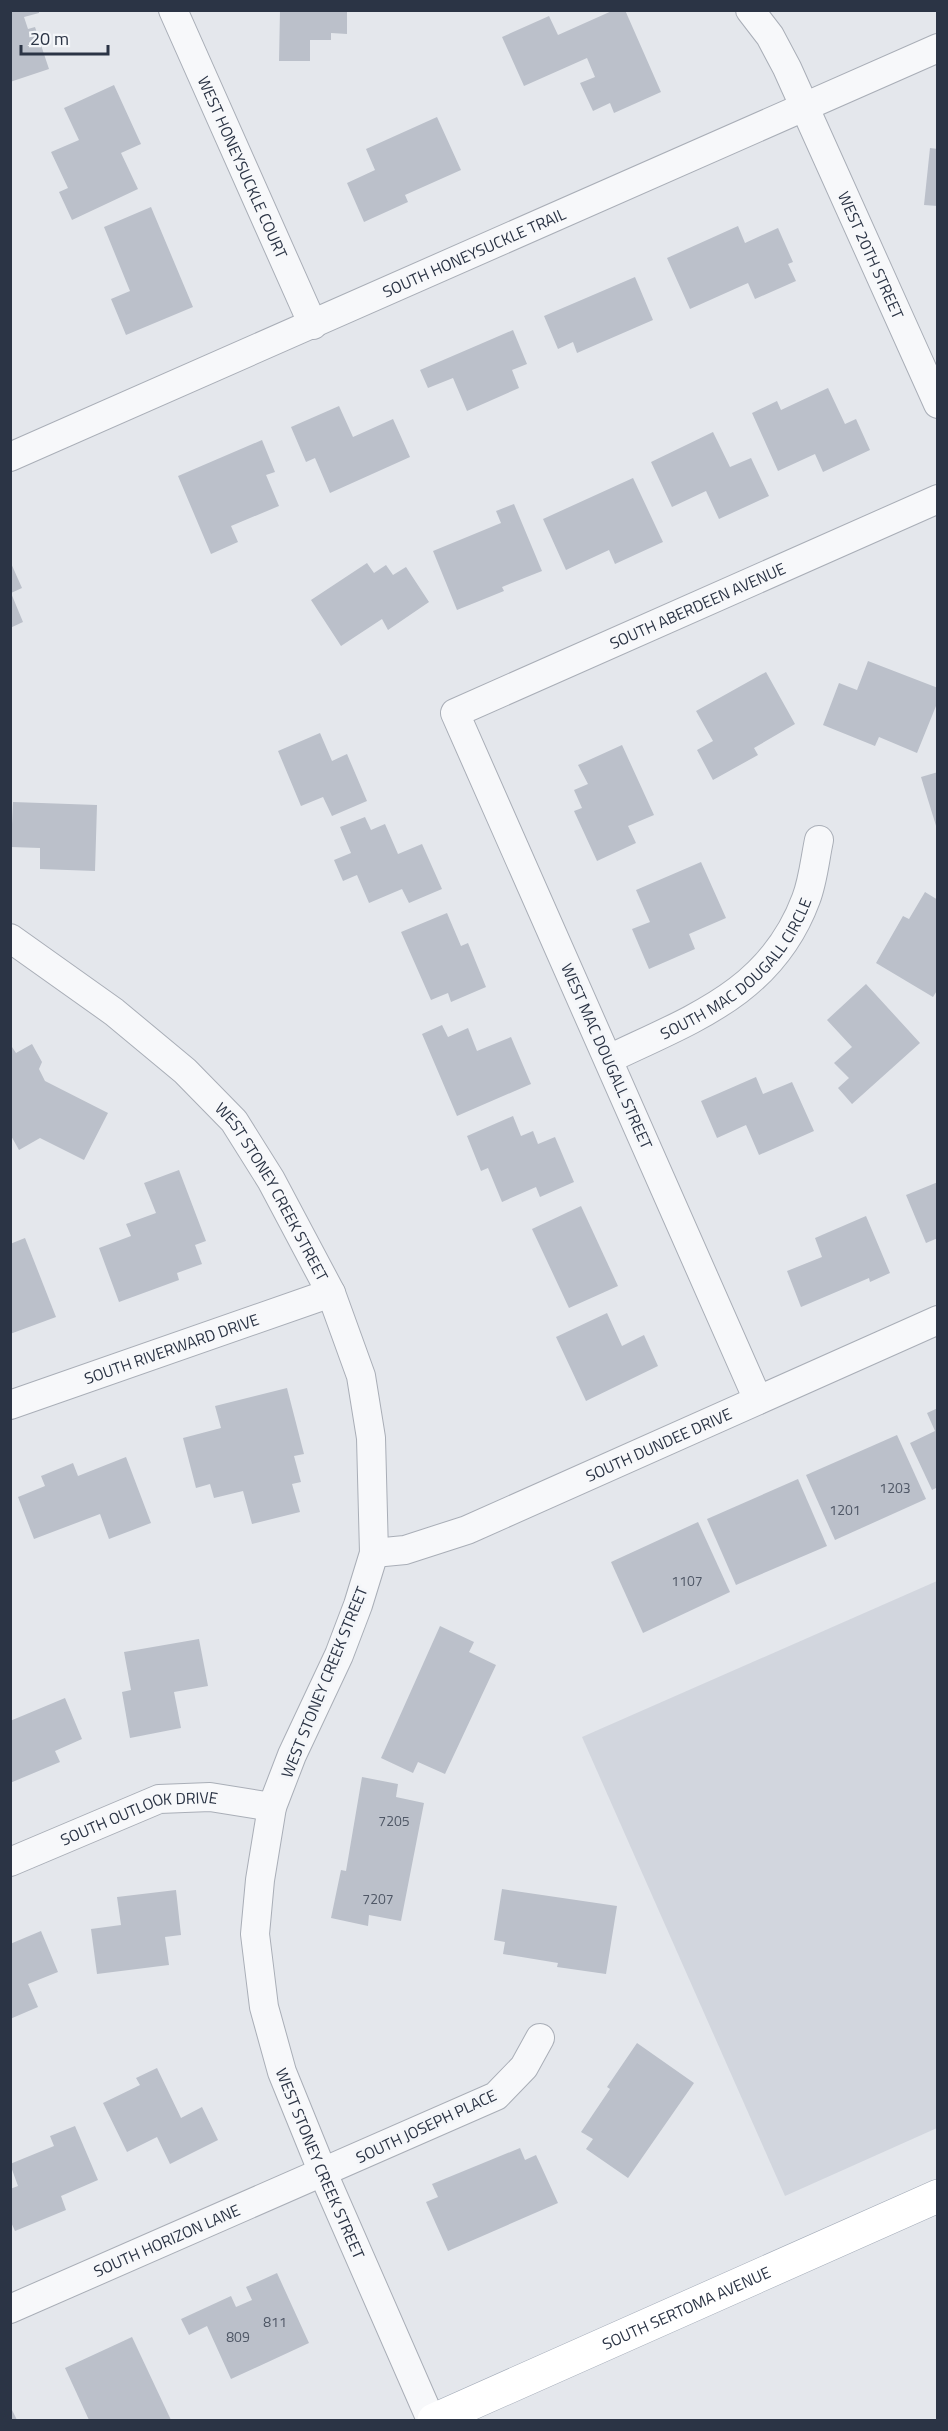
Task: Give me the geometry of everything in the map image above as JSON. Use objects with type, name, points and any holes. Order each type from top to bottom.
[{"type":"main road","name":"SOUTH SERTOMA AVENUE","points":[[433,2421],[938,2196]]},
{"type":"street","name":"WEST HONEYSUCKLE COURT","points":[[173,10],[313,325]]},
{"type":"street","points":[[750,10],[770,36],[804,106]]},
{"type":"street","name":"SOUTH HONEYSUCKLE TRAIL","points":[[10,457],[938,48]]},
{"type":"street","name":"WEST 20TH STREET","points":[[804,106],[938,404]]},
{"type":"street","name":"SOUTH ABERDEEN AVENUE","points":[[455,713],[938,499]]},
{"type":"street","name":"WEST MAC DOUGALL STREET","points":[[455,713],[758,1400]]},
{"type":"street","name":"SOUTH MAC DOUGALL CIRCLE","points":[[609,1059],[713,1008],[741,990],[766,967],[796,923],[808,896],[819,840]]},
{"type":"street","name":"WEST STONEY CREEK STREET","points":[[10,938],[114,1012],[185,1071],[234,1121],[271,1179],[331,1293],[362,1376],[371,1438],[374,1553],[354,1615],[292,1755],[272,1807],[260,1880],[255,1934],[264,2007],[282,2072],[323,2173],[433,2421]]},
{"type":"street","name":"SOUTH RIVERWARD DRIVE","points":[[10,1405],[331,1293]]},
{"type":"street","name":"SOUTH DUNDEE DRIVE","points":[[374,1553],[405,1550],[467,1530],[938,1320]]},
{"type":"street","name":"SOUTH OUTLOOK DRIVE","points":[[10,1862],[159,1799],[210,1797],[272,1807]]},
{"type":"street","name":"SOUTH JOSEPH PLACE","points":[[323,2173],[496,2096],[524,2067],[540,2038]]},
{"type":"street","name":"SOUTH HORIZON LANE","points":[[10,2309],[323,2173]]},
{"type":"shaded area","points":[[937,1581],[937,2128],[785,2196],[582,1737]]},
{"type":"building","points":[[10,10],[39,10],[39,13],[24,17],[28,29],[35,27],[49,69],[10,82]]},
{"type":"building","points":[[280,10],[347,10],[347,34],[331,33],[331,40],[310,40],[310,61],[279,61]]},
{"type":"building","points":[[614,10],[625,10],[661,92],[614,113],[610,103],[593,111],[580,83],[595,77],[587,58],[524,86],[502,37],[549,16],[558,35]]},
{"type":"building","points":[[114,85],[141,144],[121,153],[138,189],[72,220],[59,192],[68,188],[51,152],[79,140],[64,108]]},
{"type":"building","points":[[437,117],[461,170],[405,195],[408,202],[364,222],[347,183],[375,170],[366,149]]},
{"type":"building","points":[[930,148],[938,149],[938,206],[924,205]]},
{"type":"building","points":[[151,207],[193,307],[126,335],[111,299],[130,291],[104,227]]},
{"type":"building","points":[[738,226],[745,243],[778,228],[793,262],[788,264],[796,281],[755,299],[748,283],[690,309],[667,258]]},
{"type":"building","points":[[635,277],[653,320],[577,353],[573,342],[558,349],[544,316]]},
{"type":"building","points":[[513,330],[527,364],[512,370],[519,388],[467,411],[453,378],[428,388],[420,370]]},
{"type":"building","points":[[828,388],[845,424],[856,419],[870,450],[823,472],[815,454],[778,471],[752,413],[777,401],[781,410]]},
{"type":"building","points":[[339,406],[353,437],[393,419],[410,457],[330,493],[315,458],[306,462],[291,427]]},
{"type":"building","points":[[713,432],[730,467],[751,458],[769,496],[719,519],[706,491],[672,507],[651,462]]},
{"type":"building","points":[[262,440],[275,472],[266,475],[279,506],[231,526],[238,542],[211,554],[178,476]]},
{"type":"building","points":[[633,478],[663,542],[615,564],[609,550],[566,570],[543,519]]},
{"type":"building","points":[[514,504],[542,571],[502,587],[504,591],[457,610],[433,551],[501,523],[496,511]]},
{"type":"building","points":[[10,561],[22,588],[11,593],[23,622],[10,628]]},
{"type":"building","points":[[367,563],[374,573],[386,565],[393,575],[406,567],[429,602],[388,630],[382,619],[341,646],[311,600]]},
{"type":"building","points":[[868,661],[938,688],[938,701],[917,753],[879,737],[875,746],[823,725],[839,683],[857,690]]},
{"type":"building","points":[[766,672],[795,724],[754,748],[758,755],[713,780],[697,750],[713,741],[696,711]]},
{"type":"building","points":[[320,733],[332,761],[347,754],[367,801],[332,816],[323,797],[301,806],[278,751]]},
{"type":"building","points":[[622,745],[654,815],[628,826],[636,843],[597,861],[574,811],[582,808],[574,790],[588,784],[578,765]]},
{"type":"building","points":[[938,772],[938,829],[937,829],[921,777]]},
{"type":"building","points":[[13,802],[97,805],[95,871],[40,869],[40,848],[11,847]]},
{"type":"building","points":[[365,817],[371,830],[385,824],[398,854],[422,844],[442,889],[409,903],[402,889],[369,903],[357,875],[343,881],[334,860],[351,853],[340,827]]},
{"type":"building","points":[[701,862],[726,918],[689,934],[695,949],[649,969],[632,929],[650,922],[636,890]]},
{"type":"building","points":[[925,892],[938,900],[938,989],[933,997],[876,963],[903,916],[909,919]]},
{"type":"building","points":[[447,913],[461,946],[468,943],[486,987],[451,1002],[448,993],[431,1000],[401,932]]},
{"type":"building","points":[[866,984],[920,1043],[852,1104],[838,1088],[849,1078],[834,1063],[852,1047],[827,1020]]},
{"type":"building","points":[[442,1025],[448,1037],[468,1028],[477,1051],[511,1037],[531,1084],[457,1116],[422,1034]]},
{"type":"building","points":[[10,1044],[16,1053],[32,1044],[42,1062],[39,1069],[45,1081],[108,1113],[84,1160],[40,1138],[19,1150],[10,1134]]},
{"type":"building","points":[[756,1077],[763,1094],[792,1082],[814,1131],[759,1155],[746,1125],[717,1138],[701,1101]]},
{"type":"building","points":[[513,1116],[521,1136],[533,1131],[538,1144],[555,1137],[574,1182],[540,1197],[536,1187],[502,1202],[488,1168],[481,1171],[467,1136]]},
{"type":"building","points":[[179,1170],[206,1241],[195,1245],[202,1264],[177,1273],[179,1280],[119,1302],[99,1248],[131,1236],[126,1224],[156,1213],[144,1183]]},
{"type":"building","points":[[938,1182],[938,1238],[926,1243],[906,1195]]},
{"type":"building","points":[[581,1206],[618,1286],[569,1308],[532,1229]]},
{"type":"building","points":[[866,1216],[890,1273],[870,1282],[869,1278],[801,1307],[787,1271],[822,1257],[815,1238]]},
{"type":"building","points":[[25,1238],[56,1317],[10,1334],[10,1244]]},
{"type":"building","points":[[607,1313],[622,1346],[644,1335],[658,1366],[586,1401],[556,1337]]},
{"type":"building","points":[[287,1388],[304,1454],[294,1456],[301,1482],[292,1484],[300,1512],[252,1524],[243,1491],[214,1498],[210,1484],[196,1488],[183,1438],[221,1428],[215,1406]]},
{"type":"building","points":[[938,1408],[938,1487],[932,1490],[910,1443],[935,1431],[927,1413]]},
{"type":"building","points":[[897,1435],[926,1499],[835,1540],[806,1475]]},
{"type":"building","points":[[126,1457],[151,1523],[109,1539],[100,1514],[34,1539],[18,1497],[45,1486],[41,1476],[73,1463],[78,1476]]},
{"type":"building","points":[[798,1479],[827,1546],[736,1585],[707,1519]]},
{"type":"building","points":[[698,1522],[730,1592],[643,1633],[611,1562]]},
{"type":"building","points":[[440,1626],[474,1642],[469,1652],[496,1665],[445,1774],[418,1762],[413,1773],[381,1758]]},
{"type":"building","points":[[199,1639],[208,1686],[174,1692],[181,1728],[130,1738],[122,1692],[131,1690],[124,1652]]},
{"type":"building","points":[[65,1698],[82,1739],[55,1751],[60,1762],[10,1783],[10,1721]]},
{"type":"building","points":[[362,1777],[398,1784],[396,1797],[424,1803],[401,1921],[369,1915],[368,1926],[331,1918],[341,1870],[346,1871]]},
{"type":"building","points":[[502,1889],[617,1906],[606,1974],[557,1967],[558,1963],[503,1954],[505,1942],[494,1940]]},
{"type":"building","points":[[176,1890],[181,1935],[165,1937],[169,1965],[97,1974],[91,1929],[121,1925],[117,1897]]},
{"type":"building","points":[[41,1931],[58,1972],[28,1984],[38,2007],[10,2019],[10,1944]]},
{"type":"building","points":[[637,2043],[694,2083],[628,2178],[586,2149],[593,2139],[581,2132],[610,2089],[607,2087]]},
{"type":"building","points":[[157,2068],[181,2118],[202,2107],[218,2140],[170,2164],[157,2137],[127,2152],[103,2103],[140,2085],[136,2078]]},
{"type":"building","points":[[75,2126],[98,2180],[61,2196],[66,2210],[15,2231],[10,2220],[10,2189],[18,2186],[10,2164],[54,2146],[50,2136]]},
{"type":"building","points":[[520,2148],[525,2160],[536,2155],[558,2203],[448,2251],[426,2202],[438,2197],[432,2184]]},
{"type":"building","points":[[277,2273],[309,2343],[231,2379],[207,2326],[189,2335],[181,2319],[231,2296],[236,2307],[252,2300],[246,2287]]},
{"type":"building","points":[[132,2337],[171,2420],[89,2420],[65,2368]]},
{"type":"building","points":[[10,2406],[17,2420],[10,2420]]}]
